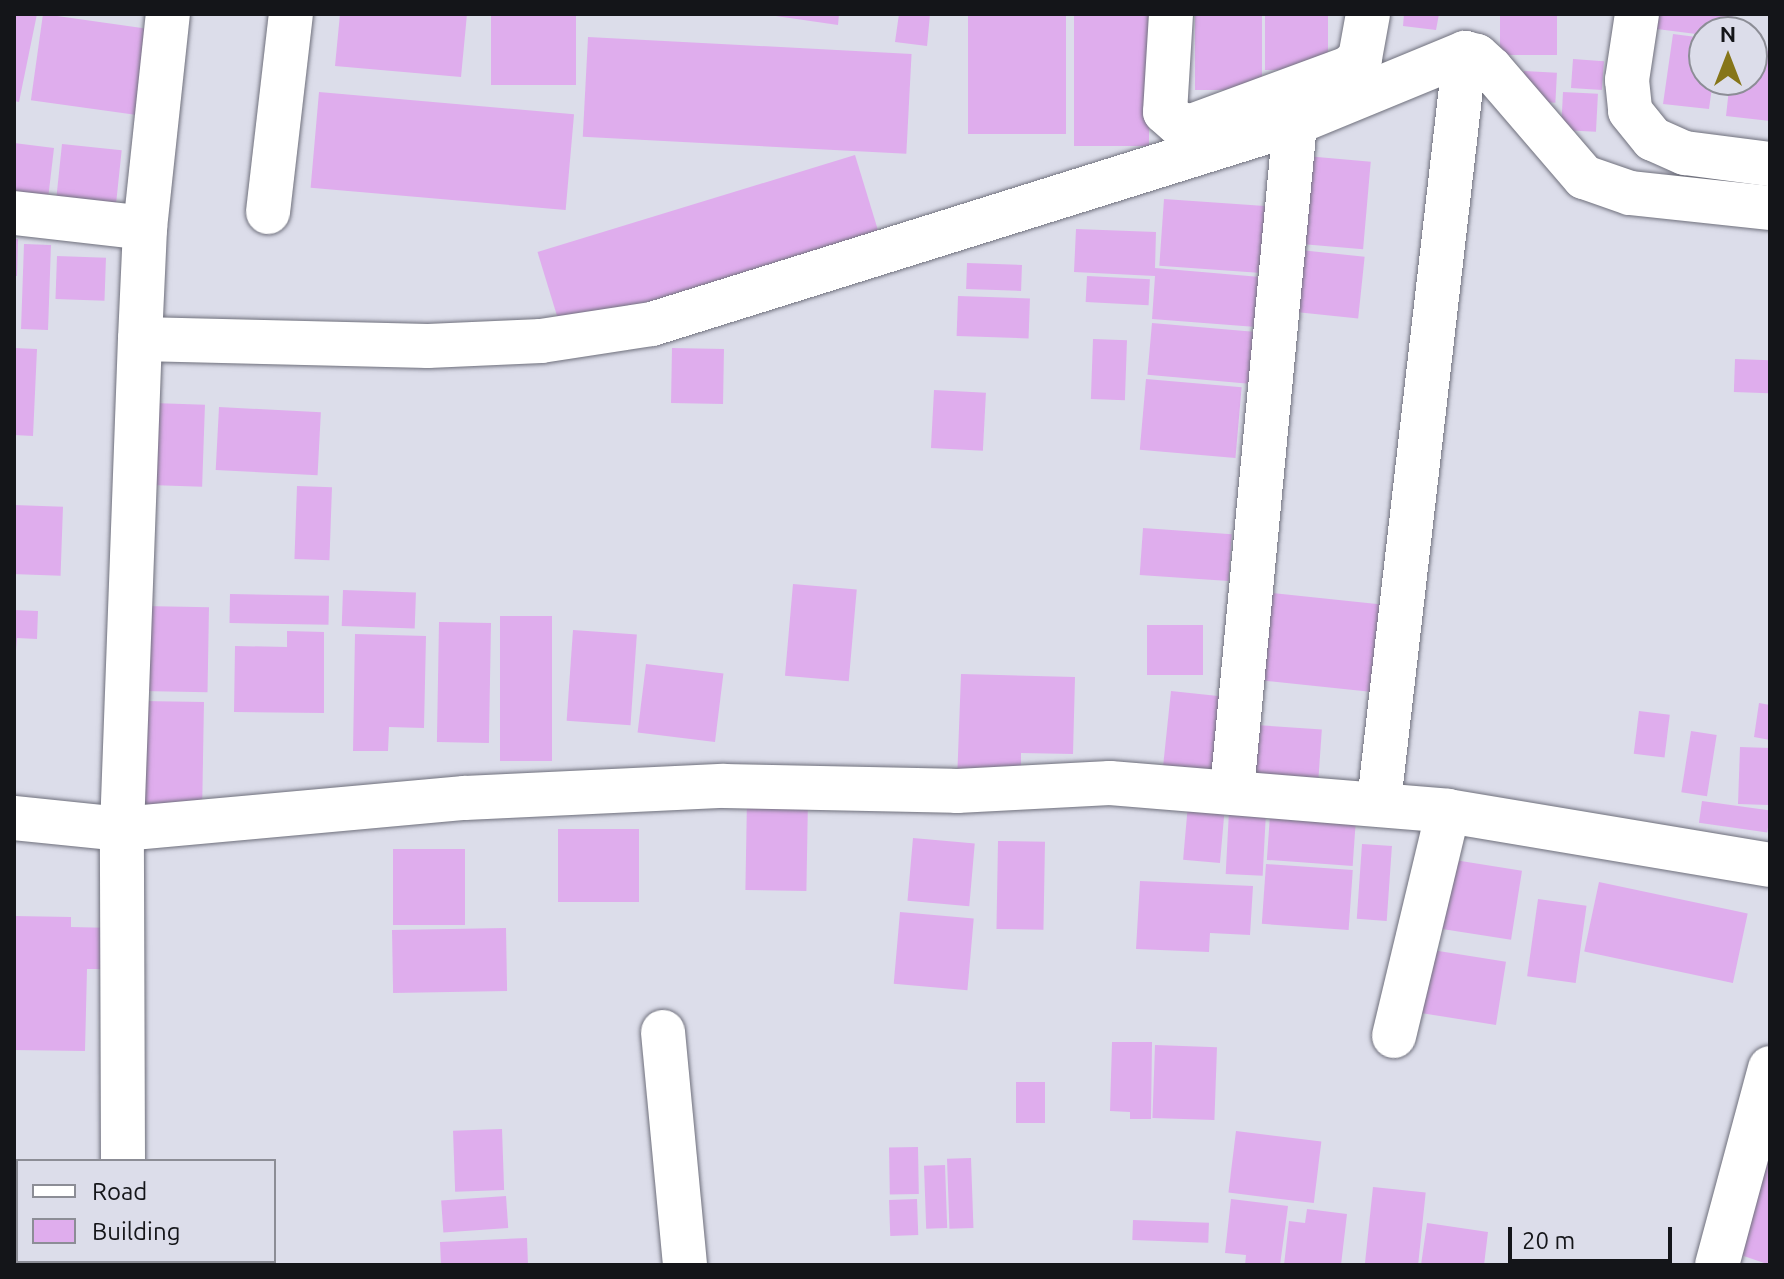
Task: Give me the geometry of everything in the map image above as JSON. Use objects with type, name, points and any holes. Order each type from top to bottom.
[{"type":"street","points":[[123,1159],[122,829],[140,339],[145,228],[168,14]]},
{"type":"street","points":[[268,212],[291,14]]},
{"type":"street","points":[[1171,14],[1165,112],[1179,124],[1192,126],[1349,68],[1360,58],[1368,14]]},
{"type":"street","points":[[1637,14],[1627,80],[1630,111],[1653,139],[1685,153],[1770,164]]},
{"type":"street","points":[[140,339],[428,346],[541,341],[652,324],[1295,123],[1465,53],[1477,56],[1491,69],[1584,177],[1630,193],[1770,208]]},
{"type":"street","points":[[1379,802],[1465,53]]},
{"type":"street","points":[[1232,790],[1295,123]]},
{"type":"street","points":[[14,213],[145,228]]},
{"type":"street","points":[[14,818],[122,829],[465,798],[724,786],[957,791],[1110,783],[1379,802],[1770,865]]},
{"type":"street","points":[[1394,1036],[1448,811]]},
{"type":"street","points":[[663,1032],[685,1265]]},
{"type":"street","points":[[1717,1265],[1770,1068]]},
{"type":"building","points":[[14,14],[37,14],[19,102],[14,101]]},
{"type":"building","points":[[43,14],[149,29],[137,115],[31,100]]},
{"type":"building","points":[[340,14],[467,14],[461,77],[335,66]]},
{"type":"building","points":[[491,14],[576,14],[576,85],[491,85]]},
{"type":"building","points":[[762,14],[839,14],[838,25]]},
{"type":"building","points":[[899,14],[930,14],[927,46],[895,42]]},
{"type":"building","points":[[968,14],[1066,14],[1066,134],[968,134]]},
{"type":"building","points":[[1074,14],[1149,14],[1149,146],[1074,146]]},
{"type":"building","points":[[1195,14],[1262,14],[1262,90],[1195,90]]},
{"type":"building","points":[[1265,14],[1328,14],[1328,70],[1265,70]]},
{"type":"building","points":[[1404,14],[1439,14],[1436,30],[1403,26]]},
{"type":"building","points":[[1500,14],[1557,14],[1557,55],[1500,55]]},
{"type":"building","points":[[1651,14],[1733,14],[1688,16],[1688,33],[1649,28]]},
{"type":"building","points":[[1673,34],[1688,36],[1688,96],[1711,96],[1709,109],[1663,104]]},
{"type":"building","points":[[588,37],[912,54],[906,154],[583,137]]},
{"type":"building","points":[[1770,51],[1770,121],[1726,116],[1728,96],[1768,96]]},
{"type":"building","points":[[1573,59],[1604,61],[1602,90],[1571,88]]},
{"type":"building","points":[[1524,71],[1557,73],[1555,103],[1522,101]]},
{"type":"building","points":[[319,92],[574,114],[566,210],[311,188]]},
{"type":"building","points":[[1563,92],[1598,94],[1596,132],[1561,130]]},
{"type":"building","points":[[14,143],[54,148],[48,199],[14,195]]},
{"type":"building","points":[[62,144],[122,150],[115,216],[55,210]]},
{"type":"building","points":[[855,155],[878,232],[561,329],[538,252]]},
{"type":"building","points":[[1306,156],[1371,162],[1363,249],[1298,244]]},
{"type":"building","points":[[1164,199],[1278,207],[1273,274],[1159,266]]},
{"type":"building","points":[[1076,229],[1156,232],[1155,268],[1272,278],[1269,328],[1152,319],[1155,276],[1074,272]]},
{"type":"building","points":[[14,239],[18,239],[17,276],[14,276]]},
{"type":"building","points":[[24,244],[51,245],[48,330],[21,329]]},
{"type":"building","points":[[1300,250],[1365,257],[1358,318],[1294,312]]},
{"type":"building","points":[[57,256],[106,258],[104,301],[55,299]]},
{"type":"building","points":[[967,263],[1022,265],[1021,291],[966,289]]},
{"type":"building","points":[[1087,276],[1150,279],[1149,305],[1086,302]]},
{"type":"building","points":[[958,296],[1030,299],[1029,338],[957,336]]},
{"type":"building","points":[[1152,323],[1268,333],[1263,385],[1147,375]]},
{"type":"building","points":[[1093,339],[1127,340],[1125,400],[1091,399]]},
{"type":"building","points":[[14,348],[37,349],[33,436],[14,435]]},
{"type":"building","points":[[672,348],[724,349],[723,404],[671,403]]},
{"type":"building","points":[[1735,359],[1770,360],[1769,393],[1734,392]]},
{"type":"building","points":[[1146,379],[1242,387],[1235,458],[1140,450]]},
{"type":"building","points":[[934,390],[986,393],[983,451],[931,448]]},
{"type":"building","points":[[153,403],[205,405],[202,487],[150,485]]},
{"type":"building","points":[[219,407],[321,412],[318,475],[216,470]]},
{"type":"building","points":[[297,486],[332,487],[329,560],[294,559]]},
{"type":"building","points":[[14,505],[63,507],[61,576],[14,574]]},
{"type":"building","points":[[1143,528],[1232,534],[1229,581],[1140,575]]},
{"type":"building","points":[[793,584],[857,590],[849,681],[785,676]]},
{"type":"building","points":[[343,590],[416,593],[415,629],[342,626]]},
{"type":"building","points":[[1263,592],[1386,605],[1377,692],[1254,680]]},
{"type":"building","points":[[230,594],[329,596],[328,625],[229,623]]},
{"type":"building","points":[[143,606],[209,607],[208,692],[142,691]]},
{"type":"building","points":[[14,610],[38,611],[37,639],[17,638],[16,650]]},
{"type":"building","points":[[500,616],[552,616],[552,761],[500,761]]},
{"type":"building","points":[[439,622],[491,623],[489,743],[437,742]]},
{"type":"building","points":[[1147,625],[1203,625],[1203,675],[1147,675]]},
{"type":"building","points":[[573,630],[637,634],[630,725],[567,721]]},
{"type":"building","points":[[287,631],[324,632],[324,713],[234,712],[235,646],[287,647]]},
{"type":"building","points":[[355,634],[426,636],[424,728],[389,727],[388,751],[353,751]]},
{"type":"building","points":[[646,664],[723,674],[715,742],[638,732]]},
{"type":"building","points":[[961,674],[1075,677],[1073,754],[1021,753],[1021,784],[957,782]]},
{"type":"building","points":[[1171,691],[1230,697],[1222,772],[1163,766]]},
{"type":"building","points":[[142,701],[204,702],[202,812],[140,811]]},
{"type":"building","points":[[1759,703],[1770,705],[1770,740],[1754,737]]},
{"type":"building","points":[[1639,711],[1670,715],[1665,757],[1634,754]]},
{"type":"building","points":[[1256,725],[1322,730],[1318,785],[1252,781]]},
{"type":"building","points":[[1691,731],[1717,735],[1707,796],[1681,792]]},
{"type":"building","points":[[1740,747],[1770,748],[1768,805],[1738,804]]},
{"type":"building","points":[[747,798],[808,799],[806,891],[745,890]]},
{"type":"building","points":[[1702,801],[1770,811],[1767,832],[1699,823]]},
{"type":"building","points":[[1188,804],[1225,807],[1220,863],[1183,860]]},
{"type":"building","points":[[1229,811],[1266,813],[1263,876],[1226,874]]},
{"type":"building","points":[[1270,815],[1356,821],[1353,866],[1267,860]]},
{"type":"building","points":[[558,829],[639,829],[639,902],[558,902]]},
{"type":"building","points":[[913,838],[975,843],[969,906],[908,901]]},
{"type":"building","points":[[998,841],[1045,842],[1043,930],[996,929]]},
{"type":"building","points":[[1362,844],[1392,846],[1387,921],[1357,919]]},
{"type":"building","points":[[393,849],[465,849],[465,925],[393,925]]},
{"type":"building","points":[[1442,858],[1522,871],[1511,940],[1431,927]]},
{"type":"building","points":[[1266,864],[1353,870],[1349,930],[1262,924]]},
{"type":"building","points":[[1140,881],[1253,886],[1250,935],[1210,933],[1209,952],[1136,949]]},
{"type":"building","points":[[1599,882],[1748,914],[1733,983],[1584,951]]},
{"type":"building","points":[[1538,899],[1587,906],[1576,983],[1527,976]]},
{"type":"building","points":[[900,912],[974,918],[967,990],[894,984]]},
{"type":"building","points":[[14,916],[71,917],[71,927],[115,928],[115,969],[87,969],[85,1051],[14,1050]]},
{"type":"building","points":[[506,928],[507,991],[393,993],[392,930]]},
{"type":"building","points":[[1426,949],[1506,962],[1496,1025],[1416,1012]]},
{"type":"building","points":[[1112,1042],[1152,1042],[1151,1119],[1130,1119],[1130,1112],[1110,1111]]},
{"type":"building","points":[[1155,1045],[1217,1047],[1214,1120],[1152,1118]]},
{"type":"building","points":[[1016,1082],[1045,1082],[1045,1123],[1016,1123]]},
{"type":"building","points":[[502,1129],[504,1190],[455,1192],[453,1131]]},
{"type":"building","points":[[1236,1131],[1321,1141],[1314,1203],[1228,1193]]},
{"type":"building","points":[[918,1147],[919,1194],[890,1194],[889,1148]]},
{"type":"building","points":[[1770,1148],[1770,1265],[1735,1253]]},
{"type":"building","points":[[971,1158],[973,1228],[949,1229],[947,1159]]},
{"type":"building","points":[[945,1165],[947,1228],[926,1229],[924,1166]]},
{"type":"building","points":[[14,1187],[16,1187],[16,1246]]},
{"type":"building","points":[[1373,1187],[1426,1193],[1418,1265],[1365,1265]]},
{"type":"building","points":[[506,1196],[508,1228],[443,1232],[441,1201]]},
{"type":"building","points":[[917,1199],[918,1235],[890,1236],[889,1200]]},
{"type":"building","points":[[1231,1199],[1288,1206],[1280,1265],[1245,1265],[1246,1255],[1225,1253]]},
{"type":"building","points":[[1307,1209],[1347,1214],[1341,1265],[1284,1265],[1289,1221],[1305,1223]]},
{"type":"building","points":[[1133,1220],[1209,1223],[1208,1243],[1132,1240]]},
{"type":"building","points":[[1427,1223],[1488,1232],[1484,1265],[1421,1265]]},
{"type":"building","points":[[527,1238],[528,1265],[441,1265],[440,1242]]}]
